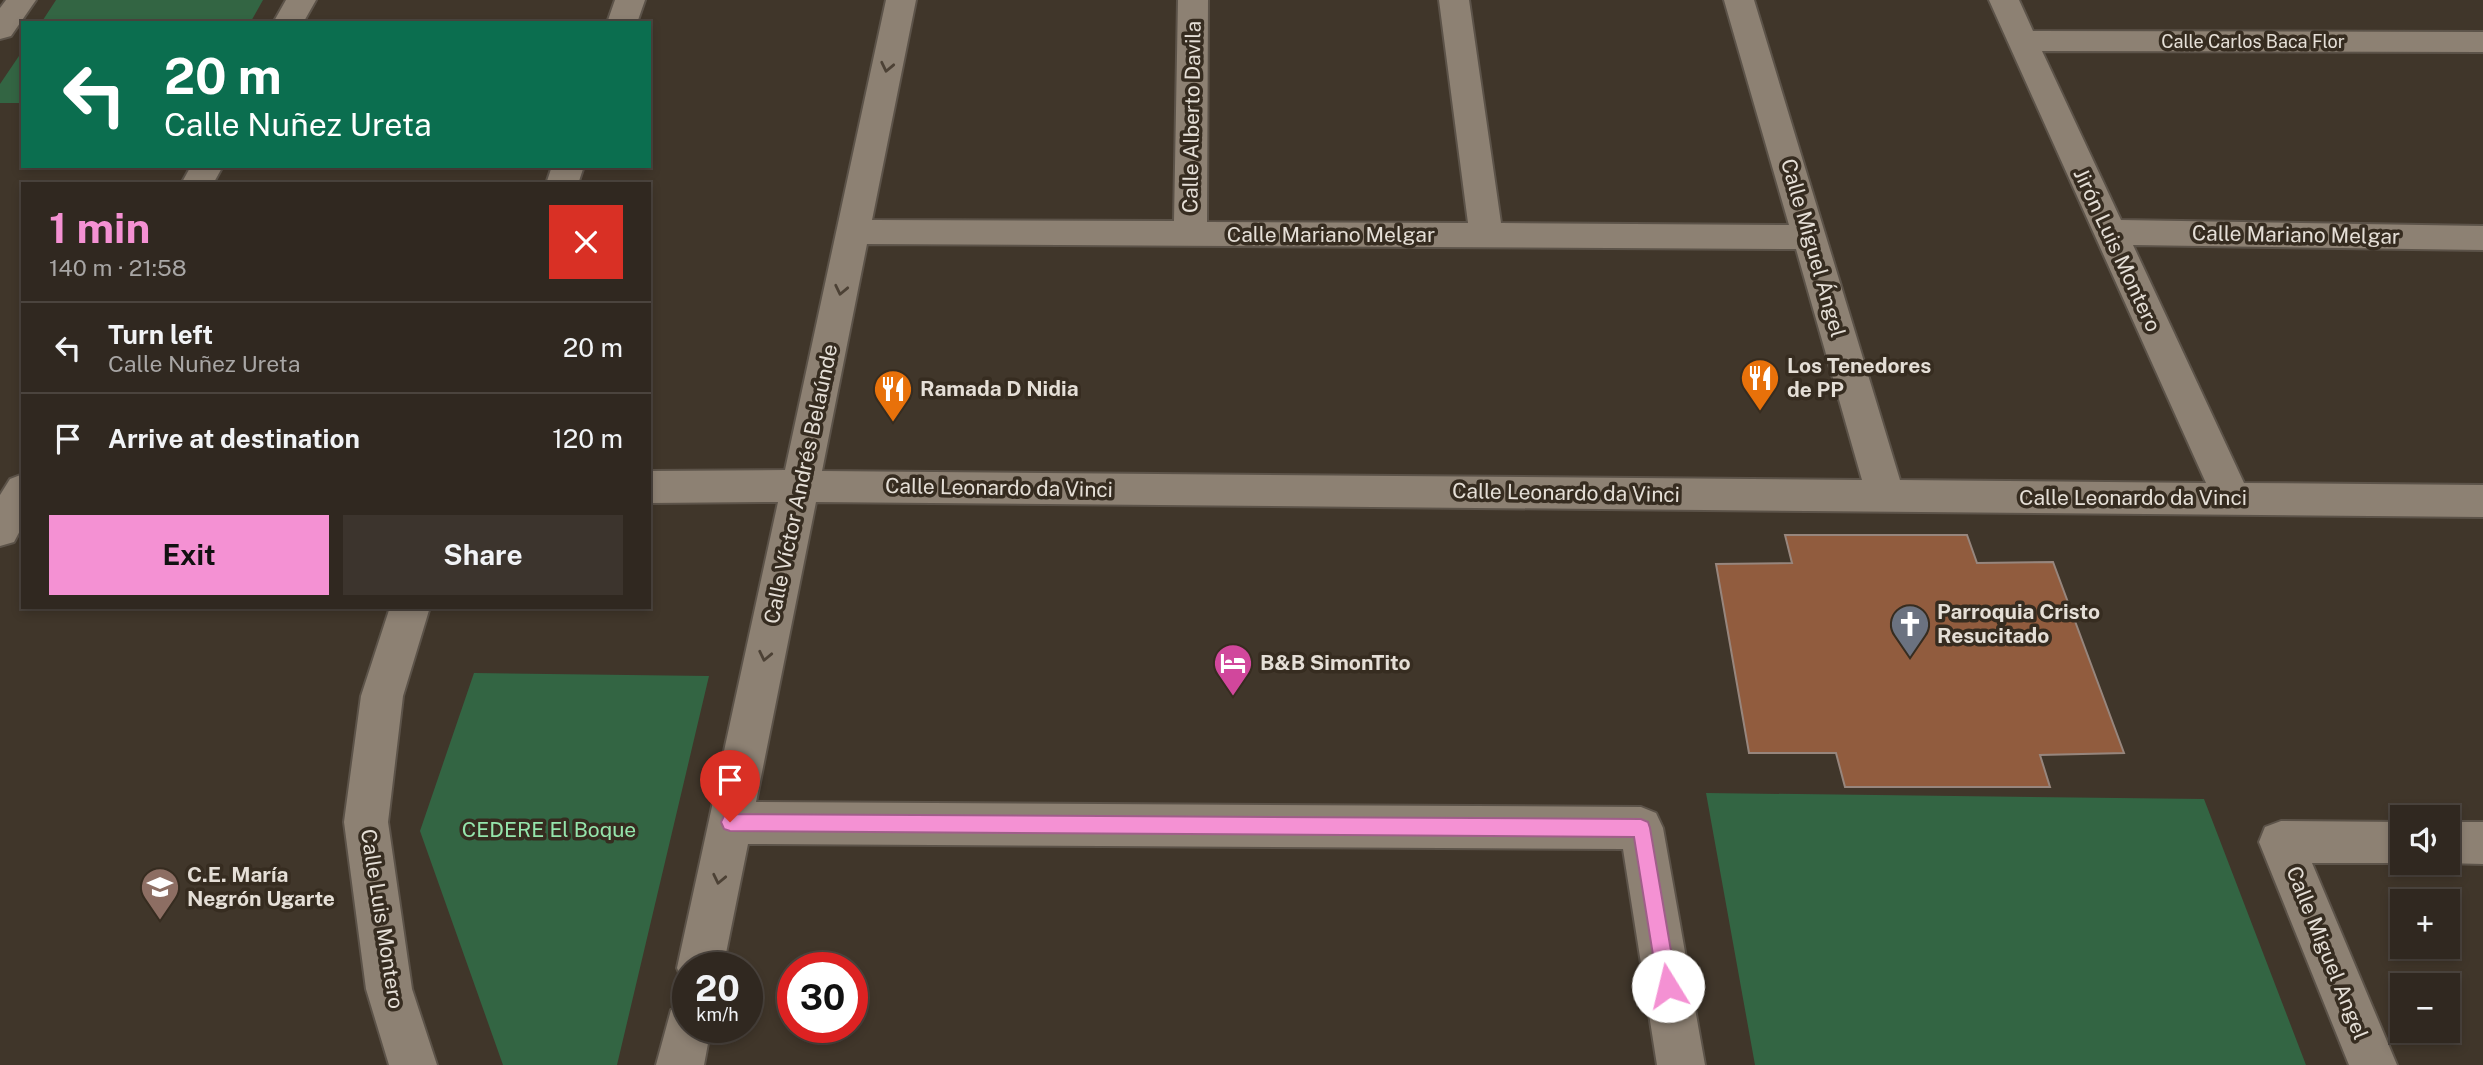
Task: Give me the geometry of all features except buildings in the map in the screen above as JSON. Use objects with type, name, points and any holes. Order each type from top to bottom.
[{"type":"street","points":[[0,29],[21,0]]},
{"type":"street","points":[[289,21],[301,0]]},
{"type":"street","points":[[623,21],[631,0]]},
{"type":"street","name":"Calle Víctor Andrés Belaúnde","points":[[703,952],[901,0]]},
{"type":"street","name":"Calle Alberto Davila","points":[[1190,234],[1193,0]]},
{"type":"street","points":[[1454,0],[1486,235]]},
{"type":"street","name":"Calle Miguel Ángel","points":[[1740,0],[1886,496]]},
{"type":"street","name":"Jirón Luis Montero","points":[[2004,0],[2232,498]]},
{"type":"street","name":"Calle Carlos Baca Flor","points":[[2022,41],[2483,42]]},
{"type":"street","name":"Calle Mariano Melgar","points":[[853,232],[1809,237]]},
{"type":"street","name":"Calle Mariano Melgar","points":[[2108,232],[2483,237]]},
{"type":"street","points":[[0,486],[21,488]]},
{"type":"street","name":"Calle Leonardo da Vinci","points":[[651,487],[800,486],[2483,501]]},
{"type":"street","points":[[0,530],[21,492]]},
{"type":"street","name":"Calle Luis Montero","points":[[409,609],[382,696],[366,822],[389,989],[413,1065]]},
{"type":"street","points":[[730,822],[1641,828],[1681,1065]]},
{"type":"street","name":"Calle Miguel Angel","points":[[2373,1065],[2281,842],[2390,843]]},
{"type":"street","points":[[2460,843],[2483,843]]},
{"type":"street","points":[[680,1065],[685,1043]]},
{"type":"green space","points":[[56,0],[263,0],[251,21],[42,21]]},
{"type":"green space","points":[[21,53],[21,103],[0,103],[0,84]]},
{"type":"green space","name":"CEDERE El Boque","points":[[474,673],[709,676],[617,1065],[503,1065],[420,831]]},
{"type":"green space","points":[[1706,793],[2204,799],[2306,1065],[1755,1065]]},
{"type":"place","name":"Los Tenedores de PP","points":[[1760,412]]},
{"type":"place","name":"Ramada D Nidia","points":[[893,423]]},
{"type":"place","name":"Parroquia Cristo Resucitado","points":[[1910,658]]},
{"type":"place","name":"B&B SimonTito","points":[[1233,697]]},
{"type":"place","name":"C.E. María Negrón Ugarte","points":[[160,921]]},
{"type":"route","points":[[730,822],[1641,828],[1668,986]]}]
